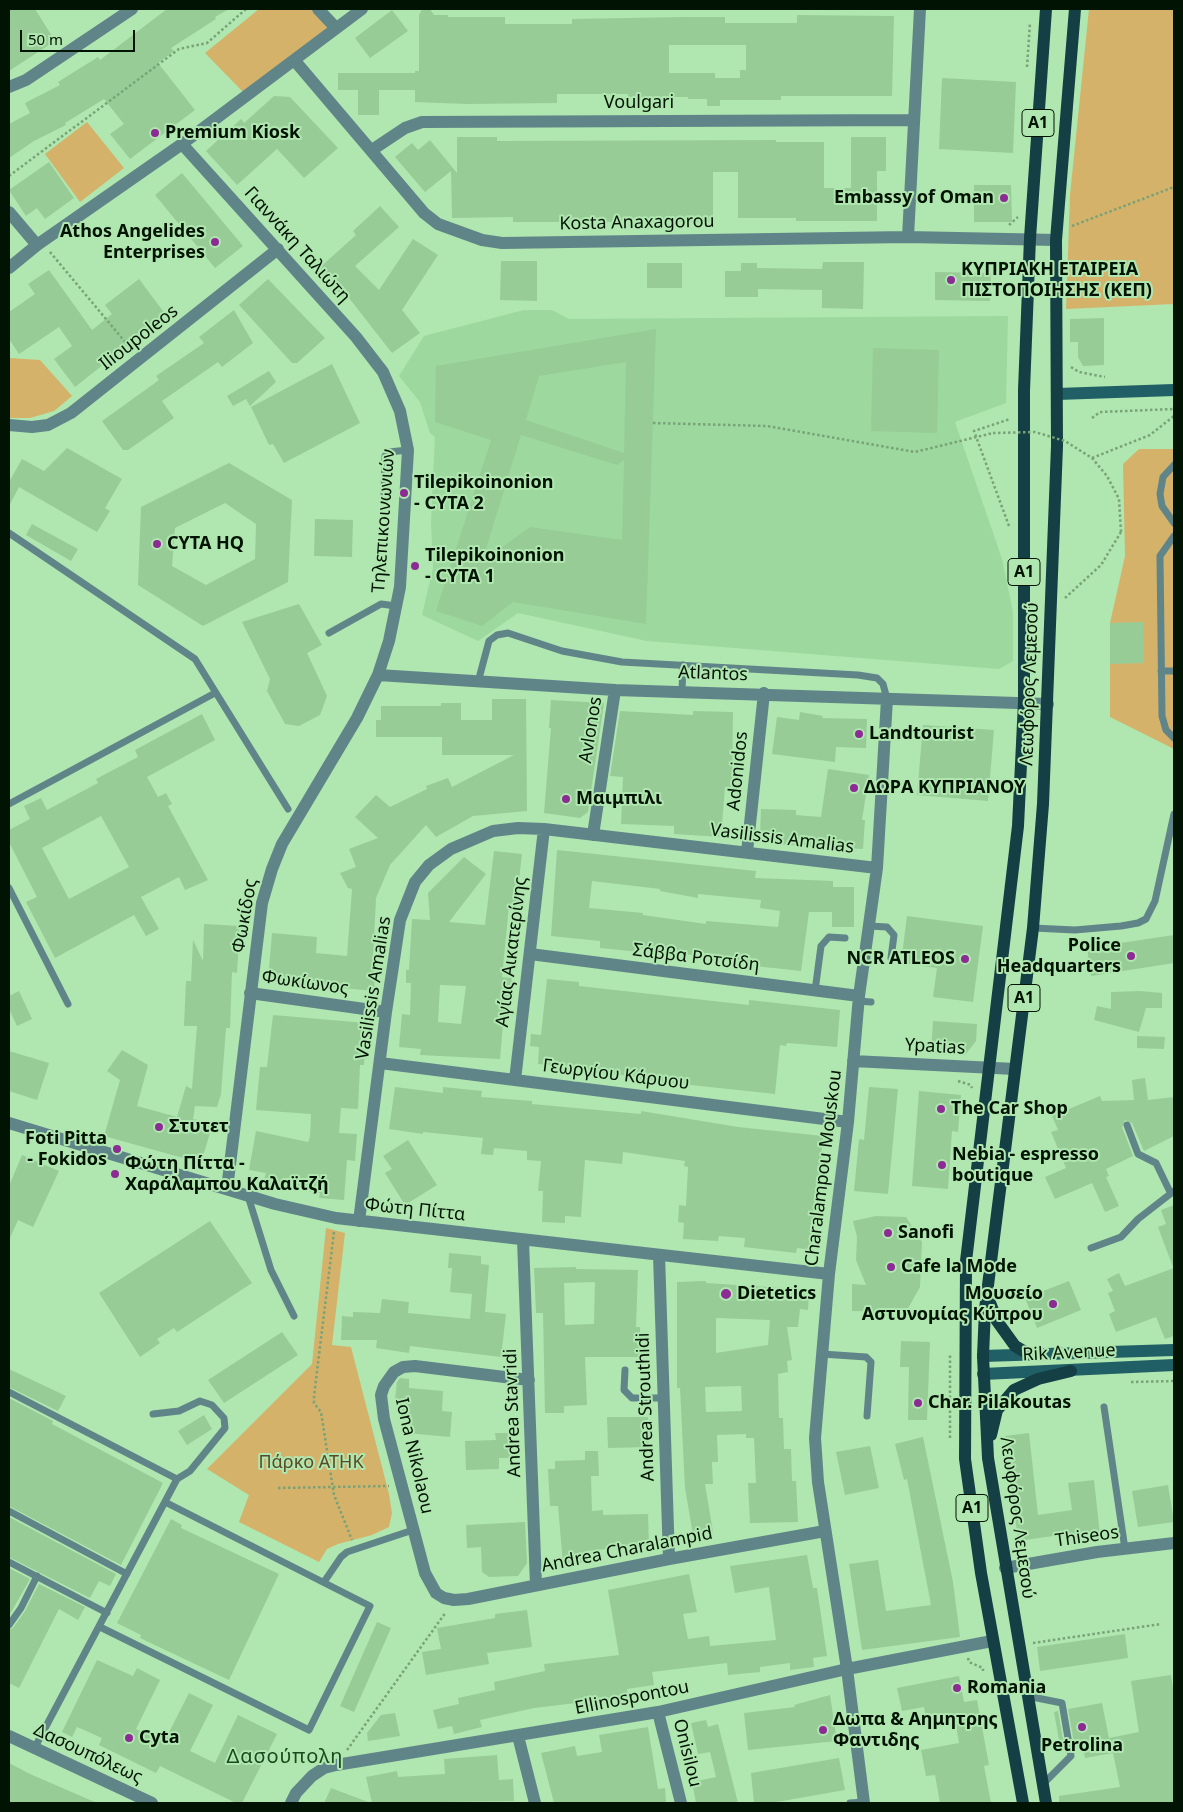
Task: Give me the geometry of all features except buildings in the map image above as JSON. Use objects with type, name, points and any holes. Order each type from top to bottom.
[{"type":"main road","name":"Λεωφόρος Λεμεσού","points":[[1023,1803],[992,1641],[965,1459],[966,1261],[1018,826],[1024,702],[1024,390],[1030,238],[1046,9]]},
{"type":"main road","name":"Λεωφόρος Λεμεσού","points":[[1046,1803],[988,1458],[983,1356],[987,1295],[1033,928],[1043,804],[1048,704],[1057,394],[1056,240],[1075,9]]},
{"type":"main road","points":[[1057,394],[1174,390]]},
{"type":"main road","points":[[987,1295],[997,1321],[1015,1346],[1025,1352],[1040,1355]]},
{"type":"main road","name":"Rik Avenue","points":[[983,1356],[1174,1350]]},
{"type":"main road","name":"Rik Avenue","points":[[983,1374],[1174,1365]]},
{"type":"main road","points":[[988,1458],[992,1424],[997,1410],[1003,1401],[1014,1390],[1028,1383],[1071,1371]]},
{"type":"street","points":[[9,87],[26,80],[132,9]]},
{"type":"street","points":[[318,9],[336,28]]},
{"type":"street","points":[[9,268],[182,144],[362,9]]},
{"type":"street","points":[[908,237],[920,9]]},
{"type":"street","name":"Kosta Anaxagorou","points":[[295,61],[424,213],[438,224],[482,240],[502,243],[908,237],[1056,240]]},
{"type":"street","name":"Voulgari","points":[[372,150],[405,128],[422,122],[914,120]]},
{"type":"street","name":"Γιαννάκη Ταλιώτη","points":[[182,144],[356,337],[383,372]]},
{"type":"street","points":[[9,212],[40,244]]},
{"type":"street","name":"Ilioupoleos","points":[[9,425],[32,427],[59,420],[140,360],[278,249]]},
{"type":"street","name":"Τηλεπικοινωνιών","points":[[378,675],[400,586],[408,450],[400,410],[383,372]]},
{"type":"street","name":"Atlantos","points":[[378,675],[615,690],[764,693],[1048,704]]},
{"type":"street","name":"Φωκίδος","points":[[227,1189],[262,903],[272,869],[296,819],[352,726],[378,675]]},
{"type":"street","name":"Avlonos","points":[[592,835],[615,690]]},
{"type":"street","name":"Adonidos","points":[[747,852],[764,693]]},
{"type":"street","name":"Charalampou Mouskou","points":[[864,1803],[847,1669],[815,1460],[829,1274],[848,1122],[853,1061],[863,1000],[869,926],[877,868],[887,699]]},
{"type":"street","name":"Vasilissis Amalias","points":[[359,1221],[400,920],[415,882],[429,865],[451,849],[493,831],[518,828],[544,829],[877,868]]},
{"type":"street","name":"Αγίας Αικατερίνης","points":[[515,1080],[544,829]]},
{"type":"street","name":"Σάββα Ροτσίδη","points":[[530,954],[815,991],[863,1000]]},
{"type":"street","name":"Φωκίωνος","points":[[250,993],[386,1012]]},
{"type":"street","name":"Ypatias","points":[[853,1061],[900,1058],[1015,1069]]},
{"type":"street","name":"Γεωργίου Κάρυου","points":[[380,1063],[848,1122]]},
{"type":"street","name":"Φώτη Πίττα","points":[[9,1123],[248,1196],[336,1218],[829,1274]]},
{"type":"street","name":"Andrea Stavridi","points":[[523,1240],[536,1585]]},
{"type":"street","name":"Andrea Strouthidi","points":[[659,1255],[669,1559]]},
{"type":"street","name":"Rik Avenue","points":[[966,1356],[983,1356]]},
{"type":"street","name":"Iona Nikolaou","points":[[454,1600],[436,1593],[425,1573],[381,1405],[384,1386],[394,1372],[403,1367],[415,1366],[529,1380]]},
{"type":"street","name":"Rik Avenue","points":[[966,1374],[983,1374]]},
{"type":"street","name":"Andrea Charalampid","points":[[454,1600],[825,1531]]},
{"type":"street","name":"Thiseos","points":[[1005,1568],[1174,1543]]},
{"type":"street","name":"Ellinospontou","points":[[291,1803],[296,1793],[312,1776],[324,1768],[336,1765],[658,1712],[847,1669],[992,1641]]},
{"type":"street","name":"Onisilou","points":[[658,1712],[681,1803]]},
{"type":"street","name":"Δασουπόλεως","points":[[9,1736],[152,1803]]},
{"type":"street","points":[[518,1736],[535,1803]]},
{"type":"lane","points":[[384,494],[385,456],[388,452],[408,450]]},
{"type":"lane","points":[[1174,465],[1163,477],[1160,494],[1162,506],[1174,523]]},
{"type":"lane","points":[[9,533],[195,659],[288,810]]},
{"type":"lane","points":[[1174,536],[1160,556],[1164,725],[1174,738]]},
{"type":"lane","points":[[329,634],[381,604],[396,606]]},
{"type":"lane","points":[[478,682],[489,641],[497,635],[508,633],[562,651],[622,662],[858,675],[877,678],[884,684],[887,699]]},
{"type":"lane","points":[[682,691],[683,665]]},
{"type":"lane","points":[[1162,671],[1174,671]]},
{"type":"lane","points":[[9,804],[215,693]]},
{"type":"lane","points":[[1033,928],[1075,930],[1103,928],[1138,923],[1146,919],[1155,901],[1174,814]]},
{"type":"lane","points":[[9,888],[68,1004]]},
{"type":"lane","points":[[869,926],[887,927],[894,935],[891,958]]},
{"type":"lane","points":[[815,991],[821,946],[829,938],[845,938]]},
{"type":"lane","points":[[1091,1248],[1121,1237],[1172,1192],[1156,1163],[1138,1154],[1127,1125]]},
{"type":"lane","points":[[248,1196],[271,1270],[294,1316]]},
{"type":"lane","points":[[822,1354],[866,1357],[871,1362],[867,1416]]},
{"type":"lane","points":[[625,1370],[624,1390],[632,1398],[664,1398]]},
{"type":"lane","points":[[9,1392],[177,1479]]},
{"type":"lane","points":[[34,1749],[177,1479],[190,1471],[225,1428],[224,1418],[212,1405],[200,1401],[179,1411],[153,1414]]},
{"type":"lane","points":[[1104,1407],[1125,1549]]},
{"type":"lane","points":[[100,1627],[309,1730],[370,1606],[165,1502]]},
{"type":"lane","points":[[9,1512],[127,1574]]},
{"type":"lane","points":[[324,1582],[341,1557],[355,1549],[413,1530]]},
{"type":"lane","points":[[9,1562],[107,1613]]},
{"type":"lane","points":[[9,1625],[21,1608],[37,1576]]},
{"type":"lane","points":[[1027,1696],[1062,1703],[1071,1756],[1042,1785]]},
{"type":"lane","points":[[850,1803],[864,1803]]},
{"type":"path","points":[[9,176],[179,49],[207,43],[246,9]]},
{"type":"path","points":[[1067,228],[1174,187]]},
{"type":"path","points":[[40,244],[140,360]]},
{"type":"path","points":[[1092,418],[1100,412],[1174,409]]},
{"type":"path","points":[[1092,458],[1150,435],[1174,416]]},
{"type":"path","points":[[1011,532],[974,431],[1017,417]]},
{"type":"path","points":[[653,423],[768,426],[915,452],[993,433],[1012,431],[1043,434],[1064,441],[1092,458],[1107,476],[1119,499],[1121,532],[1101,565],[1064,599]]},
{"type":"path","points":[[336,1218],[314,1403],[321,1412],[333,1487],[339,1511],[355,1549]]},
{"type":"path","points":[[278,1488],[401,1486]]},
{"type":"path","points":[[336,1765],[454,1600]]},
{"type":"path","points":[[1019,1645],[1161,1624]]},
{"type":"shaded area","points":[[524,310],[552,310],[569,319],[1008,316],[1006,403],[955,422],[1002,559],[1013,612],[1013,661],[999,669],[647,641],[518,613],[478,641],[422,615],[433,568],[431,522],[435,437],[430,433],[420,402],[399,376],[424,336]]},
{"type":"green space","points":[[259,9],[312,9],[329,27],[244,93],[205,53]]},
{"type":"green space","points":[[1089,9],[1174,9],[1174,304],[1066,309],[1070,195]]},
{"type":"green space","points":[[87,122],[124,168],[80,202],[45,154]]},
{"type":"green space","points":[[10,358],[40,360],[72,396],[54,411],[30,418],[9,418]]},
{"type":"green space","points":[[1139,449],[1174,449],[1174,749],[1110,717],[1110,623],[1125,556],[1123,464]]},
{"type":"green space","name":"Πάρκο ΑΤΗΚ","points":[[326,1228],[345,1233],[332,1345],[351,1347],[389,1494],[392,1513],[389,1527],[372,1535],[338,1544],[327,1549],[319,1562],[239,1522],[249,1495],[207,1469],[312,1364]]},
{"type":"place","name":"Premium Kiosk","points":[[155,133]]},
{"type":"place","name":"Embassy of Oman","points":[[1004,198]]},
{"type":"place","name":"Athos Angelides Enterprises","points":[[215,242]]},
{"type":"place","name":"ΚΥΠΡΙΑΚΗ ΕΤΑΙΡΕΙΑ ΠΙΣΤΟΠΟΙΗΣΗΣ (ΚΕΠ)","points":[[951,280]]},
{"type":"place","name":"Tilepikoinonion - CYTA 2","points":[[404,493]]},
{"type":"place","name":"CYTA HQ","points":[[157,544]]},
{"type":"place","name":"Tilepikoinonion - CYTA 1","points":[[415,566]]},
{"type":"place","name":"Landtourist","points":[[859,734]]},
{"type":"place","name":"ΔΩΡΑ ΚΥΠΡΙΑΝΟΥ","points":[[854,788]]},
{"type":"place","name":"Μαιμπιλι","points":[[566,799]]},
{"type":"place","name":"Police Headquarters","points":[[1131,956]]},
{"type":"place","name":"NCR ATLEOS","points":[[965,959]]},
{"type":"place","name":"The Car Shop","points":[[941,1109]]},
{"type":"place","name":"Στυτετ","points":[[159,1127]]},
{"type":"place","name":"Foti Pitta - Fokidos","points":[[117,1149]]},
{"type":"place","name":"Nebia - espresso boutique","points":[[942,1165]]},
{"type":"place","name":"Φώτη Πίττα - Χαράλαμπου Καλαϊτζή","points":[[115,1174]]},
{"type":"place","name":"Sanofi","points":[[888,1233]]},
{"type":"place","name":"Cafe la Mode","points":[[891,1267]]},
{"type":"place","name":"Dietetics","points":[[726,1294]]},
{"type":"place","name":"Μουσείο Αστυνομίας Κύπρου","points":[[1053,1304]]},
{"type":"place","name":"Char. Pilakoutas","points":[[918,1403]]},
{"type":"place","name":"Romania","points":[[957,1688]]},
{"type":"place","name":"Petrolina","points":[[1082,1727]]},
{"type":"place","name":"Δωπα & Αημητρης Φαντιδης","points":[[823,1730]]},
{"type":"place","name":"Cyta","points":[[129,1738]]},
{"type":"district","name":"Δασούπολη","points":[[285,1757]]}]
